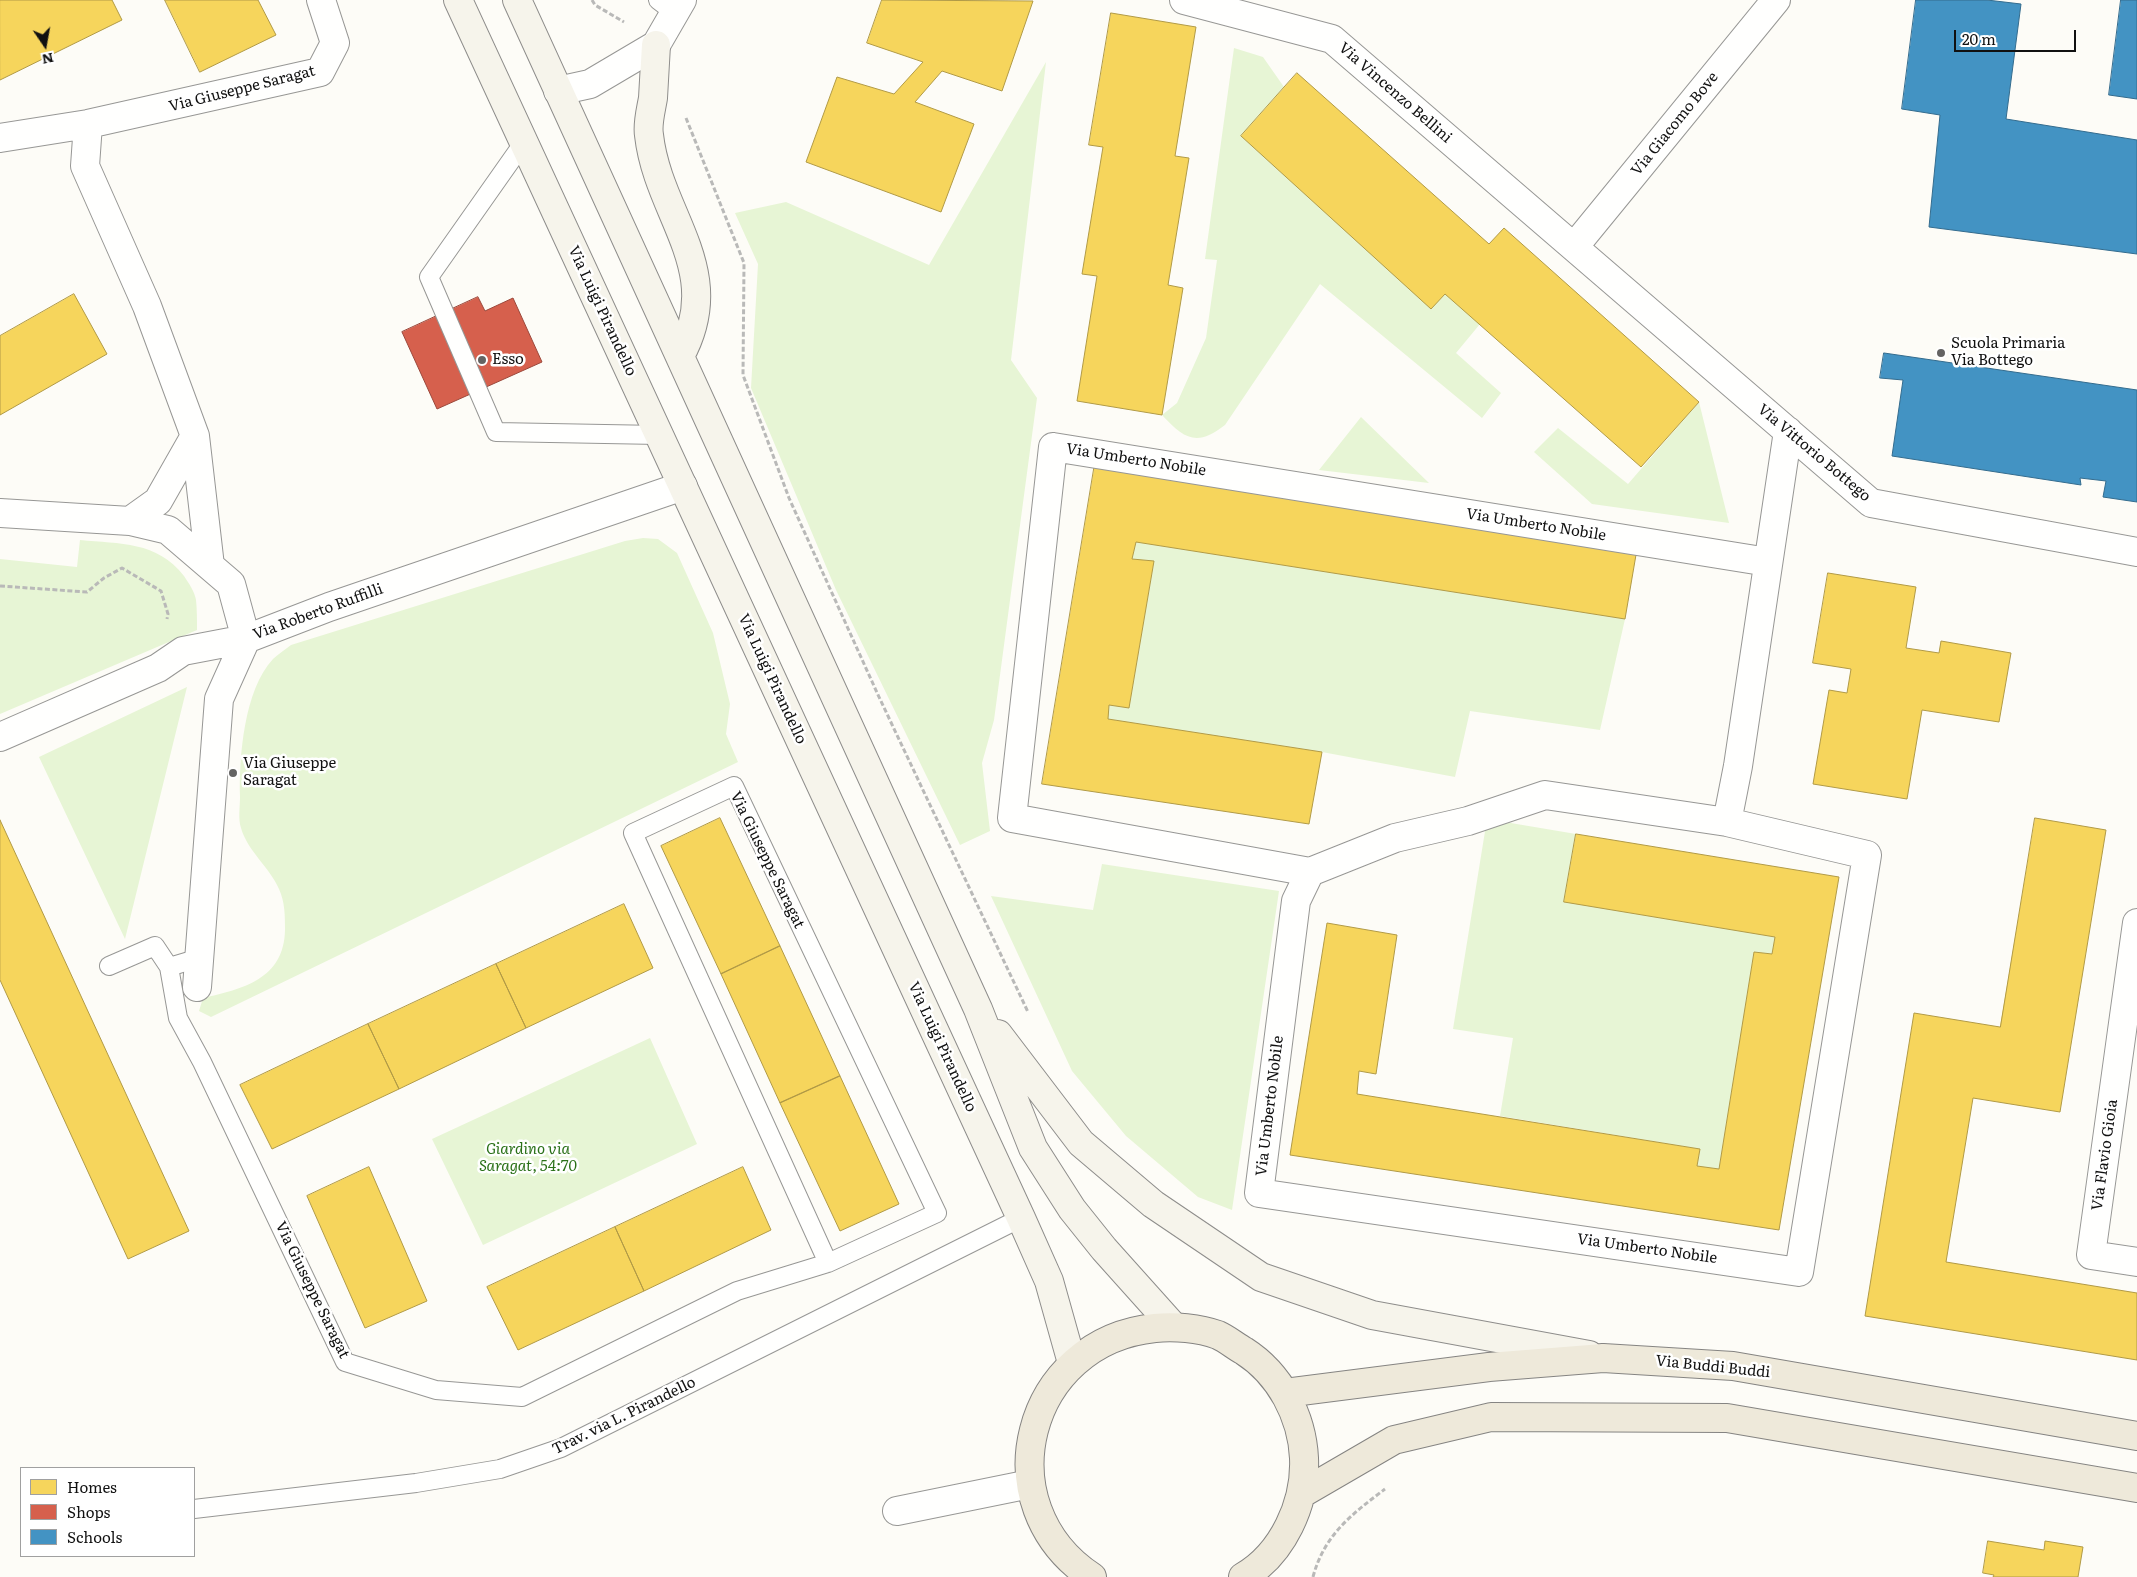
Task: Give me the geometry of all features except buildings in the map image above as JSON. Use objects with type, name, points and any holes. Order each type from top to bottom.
[{"type":"main road","name":"Via Luigi Pirandello","points":[[458,0],[1021,1218],[1049,1281],[1072,1363]]},
{"type":"main road","points":[[517,0],[978,1009],[1033,1148],[1072,1209],[1104,1249],[1173,1326]]},
{"type":"main road","points":[[656,44],[648,134],[659,181],[691,255],[698,292],[687,344],[680,356]]},
{"type":"main road","points":[[978,1009],[1081,1143],[1154,1204],[1261,1277],[1372,1315],[1603,1358]]},
{"type":"main road","points":[[1092,1577],[1072,1564],[1044,1528],[1030,1484],[1029,1451],[1036,1419],[1050,1389],[1072,1363],[1102,1342],[1136,1330],[1173,1326],[1217,1335],[1256,1359],[1285,1393],[1297,1417],[1303,1442],[1304,1468],[1301,1494],[1292,1521],[1277,1546],[1251,1572],[1243,1577]]},
{"type":"main road","name":"Via Buddi Buddi","points":[[1285,1393],[1489,1366],[1603,1358],[1733,1366],[2137,1436]]},
{"type":"main road","points":[[1301,1494],[1394,1440],[1491,1417],[1727,1418],[2137,1488]]},
{"type":"main road","points":[[1273,1577],[1277,1546]]},
{"type":"street","name":"Via Giuseppe Saragat","points":[[88,124],[320,72],[335,43],[321,0]]},
{"type":"street","name":"Via Vincenzo Bellini","points":[[1184,0],[1332,39],[1574,247]]},
{"type":"street","name":"Via Giacomo Bove","points":[[1574,247],[1776,0]]},
{"type":"street","points":[[558,91],[590,84],[656,44],[671,4]]},
{"type":"street","points":[[0,138],[88,124],[86,166],[147,306],[195,436],[210,566]]},
{"type":"street","name":"Via Vittorio Bottego","points":[[1574,247],[1872,503],[2137,552]]},
{"type":"street","points":[[1727,822],[1738,766],[1788,431]]},
{"type":"street","points":[[130,521],[158,501],[195,436]]},
{"type":"street","name":"Via Umberto Nobile","points":[[1310,872],[1296,902],[1259,1193],[1798,1272],[1867,855],[1727,822],[1545,795],[1468,821],[1395,838],[1310,872],[1012,818],[1053,447],[1768,562]]},
{"type":"street","name":"Via Roberto Ruffilli","points":[[0,513],[130,521],[168,530],[231,584],[246,639],[329,607],[683,486]]},
{"type":"street","points":[[0,737],[158,668],[183,650],[246,639]]},
{"type":"street","points":[[197,987],[219,699],[246,639]]},
{"type":"street","name":"Via Flavio Gioia","points":[[2137,924],[2131,1010],[2091,1255],[2137,1262]]},
{"type":"street","points":[[897,1511],[1030,1484]]},
{"type":"lane","points":[[524,142],[429,276],[496,432],[659,434]]},
{"type":"lane","name":"Via Giuseppe Saragat","points":[[169,967],[178,1018],[210,1079],[344,1362],[436,1390],[522,1397],[737,1291],[828,1263],[937,1213],[734,786],[633,833],[828,1263]]},
{"type":"lane","points":[[109,966],[155,946],[169,967],[199,958]]},
{"type":"lane","name":"Trav. via L. Pirandello","points":[[195,1510],[416,1483],[500,1469],[561,1448],[1021,1218]]},
{"type":"path","points":[[592,0],[595,5],[656,44]]},
{"type":"path","points":[[682,109],[744,263],[743,375],[786,489],[879,697],[1032,1020]]},
{"type":"path","points":[[0,586],[87,592],[104,578],[122,568],[161,590],[168,614],[158,668]]},
{"type":"path","points":[[1313,1577],[1317,1561],[1336,1531],[1349,1516],[1388,1487]]},
{"type":"green space","points":[[1234,48],[1263,57],[1284,87],[1241,136],[1431,308],[1445,294],[1480,324],[1456,353],[1501,393],[1482,418],[1320,284],[1225,425],[1206,436],[1199,438],[1191,437],[1177,430],[1162,415],[1177,403],[1206,338],[1217,260],[1205,259]]},
{"type":"green space","points":[[1046,62],[1011,360],[1037,398],[994,720],[982,763],[990,831],[960,845],[836,590],[751,388],[758,264],[735,213],[786,202],[929,265]]},
{"type":"green space","points":[[1699,402],[1729,523],[1592,504],[1534,452],[1558,428],[1628,484]]},
{"type":"green space","points":[[1361,417],[1429,483],[1319,470]]},
{"type":"green space","points":[[643,538],[658,539],[677,553],[713,633],[730,704],[726,734],[738,762],[211,1017],[199,1011],[203,998],[233,990],[259,979],[269,971],[283,947],[285,920],[281,894],[270,873],[244,837],[239,817],[242,744],[245,725],[255,688],[263,672],[273,659],[291,645],[625,541]]},
{"type":"green space","points":[[80,540],[137,546],[162,556],[184,576],[191,587],[196,603],[197,630],[0,714],[0,559],[77,567]]},
{"type":"green space","points":[[1136,542],[1625,619],[1600,730],[1470,711],[1455,777],[1322,752],[1108,719],[1109,705],[1129,708],[1154,562],[1132,559]]},
{"type":"green space","points":[[187,687],[125,939],[39,757]]},
{"type":"green space","points":[[1487,819],[1576,834],[1565,902],[1775,937],[1772,954],[1754,952],[1719,1169],[1697,1166],[1700,1149],[1500,1116],[1513,1038],[1453,1029]]},
{"type":"green space","points":[[1102,864],[1279,891],[1232,1210],[1198,1197],[1126,1136],[1072,1071],[991,896],[1093,910]]},
{"type":"green space","name":"Giardino via Saragat, 54:70","points":[[650,1038],[697,1144],[483,1245],[432,1139]]},
{"type":"place","name":"Scuola Primaria Via Bottego","points":[[1941,353]]},
{"type":"place","name":"Esso","points":[[482,360]]},
{"type":"place","name":"Via Giuseppe Saragat","points":[[233,773]]}]
